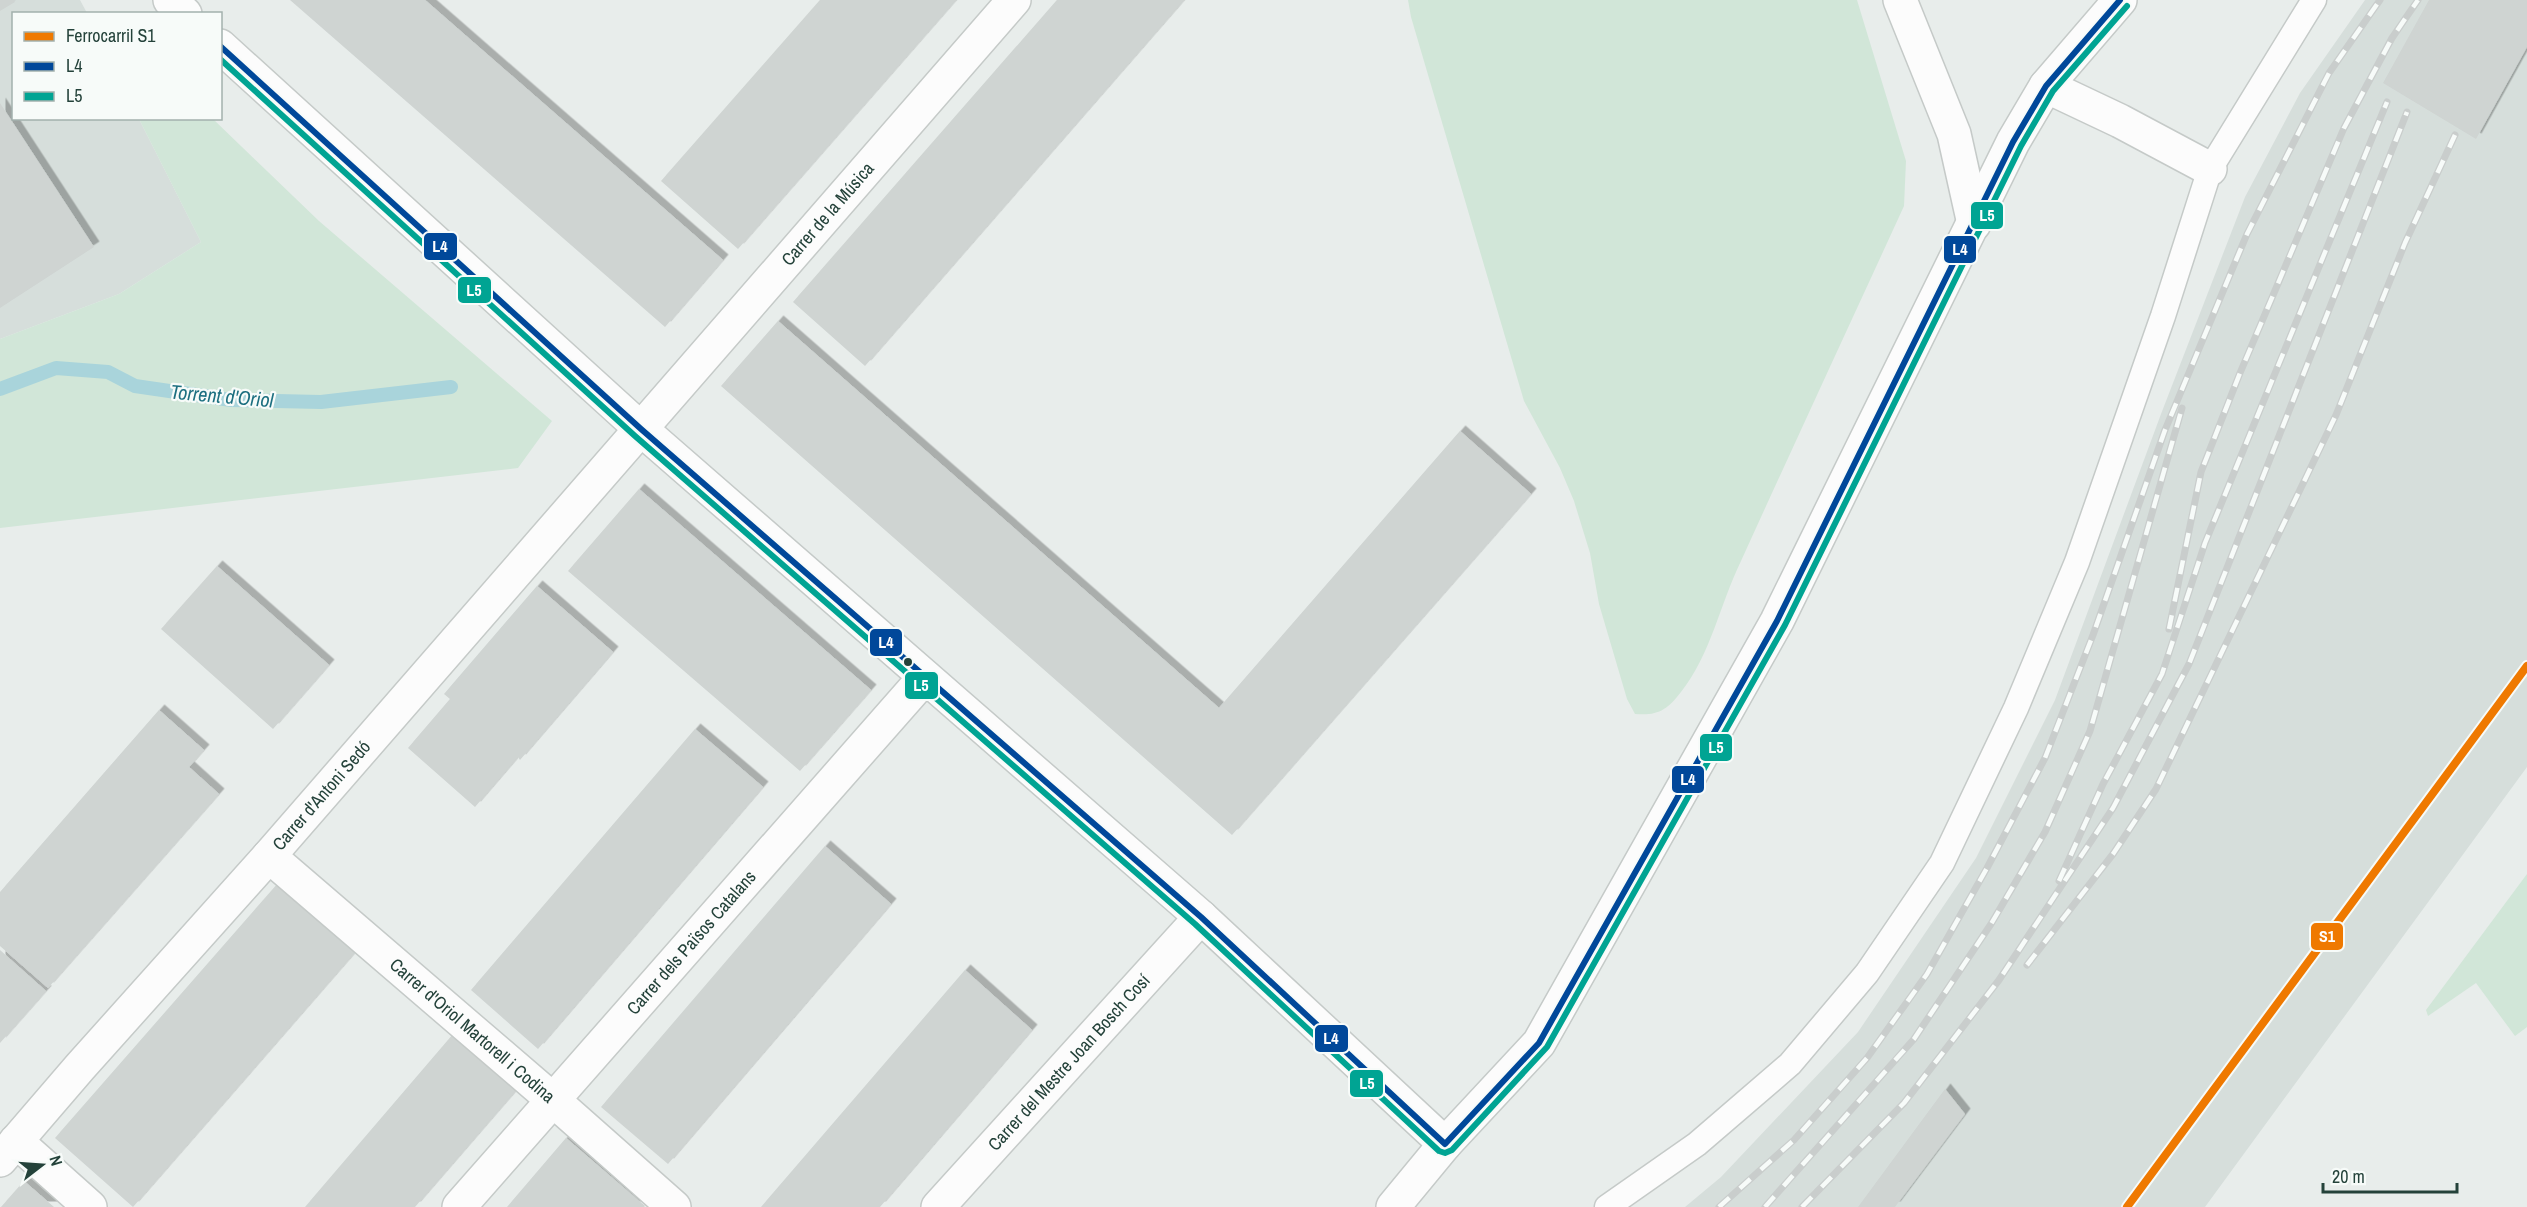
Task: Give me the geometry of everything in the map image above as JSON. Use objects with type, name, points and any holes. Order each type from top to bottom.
[{"type":"street","points":[[170,0],[183,12]]},
{"type":"street","name":"Carrer de la Música","points":[[641,429],[1014,0]]},
{"type":"street","points":[[1900,0],[1954,134],[1974,224]]},
{"type":"street","points":[[1393,1207],[1444,1144],[1539,1043],[1778,621],[2013,142],[2046,86],[2120,0]]},
{"type":"street","points":[[222,48],[641,429],[1201,917],[1444,1144]]},
{"type":"street","points":[[2046,86],[2120,121],[2210,169]]},
{"type":"street","name":"Carrer d'Antoni Sedó","points":[[8,1150],[269,856],[641,429]]},
{"type":"street","name":"Carrer dels Països Catalans","points":[[459,1207],[925,677]]},
{"type":"street","name":"Carrer d'Oriol Martorell i Codina","points":[[269,856],[674,1207]]},
{"type":"street","name":"Carrer del Mestre Joan Bosch Cosí","points":[[938,1207],[1201,917]]},
{"type":"street","points":[[8,1150],[90,1207]]},
{"type":"lane","points":[[1607,1207],[1697,1144],[1790,1064],[1867,973],[1942,863],[2016,708],[2077,562],[2163,316],[2210,169],[2314,0]]},
{"type":"shaded area","points":[[0,0],[80,0],[86,12],[12,12],[12,120],[140,120],[201,242],[119,294],[0,339]]},
{"type":"shaded area","points":[[2365,0],[2527,0],[2527,767],[2205,1207],[1685,1207],[1721,1177],[1858,1032],[1976,858],[2055,700],[2161,414],[2245,197],[2300,93]]},
{"type":"green space","points":[[1408,0],[1857,0],[1906,161],[1904,206],[1734,577],[1700,662],[1676,698],[1656,713],[1635,714],[1627,699],[1599,604],[1590,553],[1574,501],[1560,468],[1524,401],[1411,17]]},
{"type":"green space","points":[[140,120],[214,120],[319,221],[552,421],[518,468],[0,528],[0,339],[119,294],[201,242]]},
{"type":"green space","points":[[2527,874],[2527,1027],[2515,1036],[2476,983],[2428,1016],[2426,1010]]},
{"type":"building","points":[[0,0],[14,0],[15,2],[0,11]]},
{"type":"building","points":[[290,0],[425,0],[723,260],[665,327]]},
{"type":"building","points":[[820,0],[956,0],[738,249],[661,181]]},
{"type":"building","points":[[1057,0],[1184,0],[865,366],[793,302]]},
{"type":"building","points":[[2429,0],[2527,0],[2527,47],[2476,139],[2383,83]]},
{"type":"building","points":[[0,103],[94,247],[0,308]]},
{"type":"building","points":[[778,321],[1219,708],[1460,431],[1531,494],[1232,835],[721,386]]},
{"type":"building","points":[[639,489],[871,690],[800,771],[568,571]]},
{"type":"building","points":[[217,566],[329,665],[273,729],[161,629]]},
{"type":"building","points":[[537,586],[613,652],[520,760],[518,757],[475,807],[408,748],[450,699],[444,694]]},
{"type":"building","points":[[159,710],[204,750],[189,767],[219,794],[48,988],[0,946],[0,892]]},
{"type":"building","points":[[695,729],[763,787],[538,1049],[471,990]]},
{"type":"building","points":[[825,846],[891,904],[668,1164],[601,1107]]},
{"type":"building","points":[[279,882],[357,950],[133,1207],[55,1138]]},
{"type":"building","points":[[0,950],[46,991],[0,1043]]},
{"type":"building","points":[[965,970],[1032,1030],[880,1207],[761,1207]]},
{"type":"building","points":[[454,1033],[518,1088],[415,1207],[305,1207]]},
{"type":"building","points":[[1945,1089],[1965,1114],[1895,1207],[1858,1207]]},
{"type":"building","points":[[566,1138],[645,1206],[507,1207]]},
{"type":"building","points":[[24,1181],[54,1207],[1,1207]]},
{"type":"waterway","name":"Torrent d'Oriol","points":[[0,389],[56,368],[108,372],[135,386],[231,400],[321,402],[451,387]]},
{"type":"railway","points":[[1719,1207],[1794,1140],[1867,1058],[1927,974],[1987,868],[2045,758],[2093,635],[2165,430],[2247,234],[2329,73],[2380,0]]},
{"type":"railway","points":[[2169,629],[2201,472],[2240,373],[2344,128],[2392,38],[2418,0]]},
{"type":"railway","points":[[2059,881],[2103,784],[2162,674],[2205,543],[2387,102]]},
{"type":"railway","points":[[1802,1207],[1904,1103],[1999,980],[2113,808],[2189,664],[2407,112]]},
{"type":"railway","points":[[2027,965],[2113,854],[2156,789],[2336,415],[2405,243],[2455,135]]},
{"type":"railway","points":[[1765,1207],[1914,1039],[1991,924],[2045,832],[2090,731],[2182,408]]},
{"type":"rail line","name":"S1","points":[[2127,1207],[2527,666]]},
{"type":"transit line","name":"L4","points":[[222,48],[641,429],[1201,917],[1445,1144],[1539,1043],[1777,621],[2013,142],[2046,86],[2120,0]]},
{"type":"transit line","name":"L5","points":[[222,61],[635,436],[1195,924],[1439,1151],[1445,1153],[1452,1150],[1547,1047],[1785,625],[2021,146],[2053,91],[2127,6]]}]
